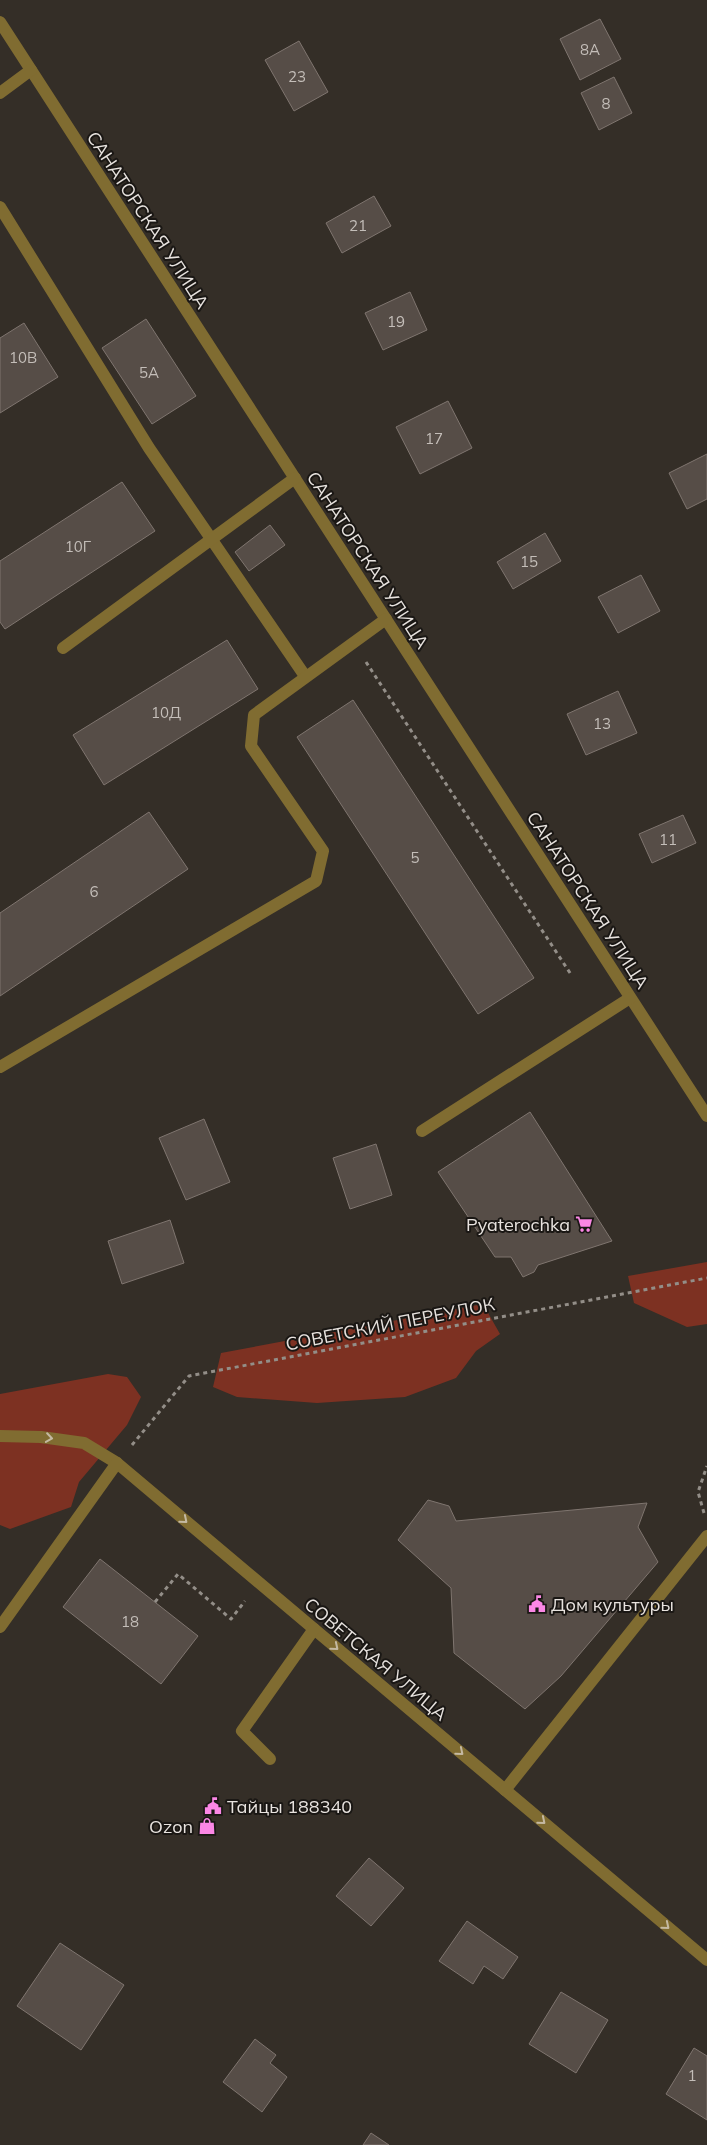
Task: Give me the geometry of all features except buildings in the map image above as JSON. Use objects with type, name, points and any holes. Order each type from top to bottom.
[{"type":"street","name":"САНАТОРСКАЯ УЛИЦА","points":[[0,22],[707,1116]]},
{"type":"street","points":[[0,93],[31,70]]},
{"type":"street","points":[[0,207],[149,448],[305,676]]},
{"type":"street","points":[[63,648],[295,478]]},
{"type":"street","points":[[0,1067],[316,881],[323,851],[251,746],[254,715],[305,676],[386,619]]},
{"type":"street","points":[[422,1131],[630,998]]},
{"type":"street","name":"СОВЕТСКАЯ УЛИЦА","points":[[0,1436],[41,1437],[84,1443],[117,1463],[707,1960]]},
{"type":"street","points":[[0,1627],[117,1463]]},
{"type":"street","points":[[505,1790],[707,1536]]},
{"type":"street","points":[[270,1759],[242,1732],[314,1630]]},
{"type":"path","points":[[353,643],[572,976]]},
{"type":"path","name":"СОВЕТСКИЙ ПЕРЕУЛОК","points":[[117,1463],[189,1376],[707,1278]]},
{"type":"path","points":[[705,1515],[698,1492],[707,1466]]},
{"type":"path","points":[[155,1602],[178,1574],[231,1619],[260,1583]]},
{"type":"shaded area","points":[[707,1262],[707,1324],[687,1327],[634,1303],[628,1276]]},
{"type":"shaded area","points":[[483,1304],[500,1334],[476,1351],[456,1378],[405,1397],[317,1403],[237,1397],[213,1387],[221,1353]]},
{"type":"shaded area","points":[[108,1374],[127,1377],[141,1397],[127,1425],[79,1482],[71,1507],[10,1529],[0,1525],[0,1394]]},
{"type":"place","name":"Pyaterochka","points":[[584,1224]]},
{"type":"place","name":"Дом культуры","points":[[537,1604]]},
{"type":"place","name":"Тайцы 188340","points":[[213,1806]]},
{"type":"place","name":"Ozon","points":[[207,1826]]}]
